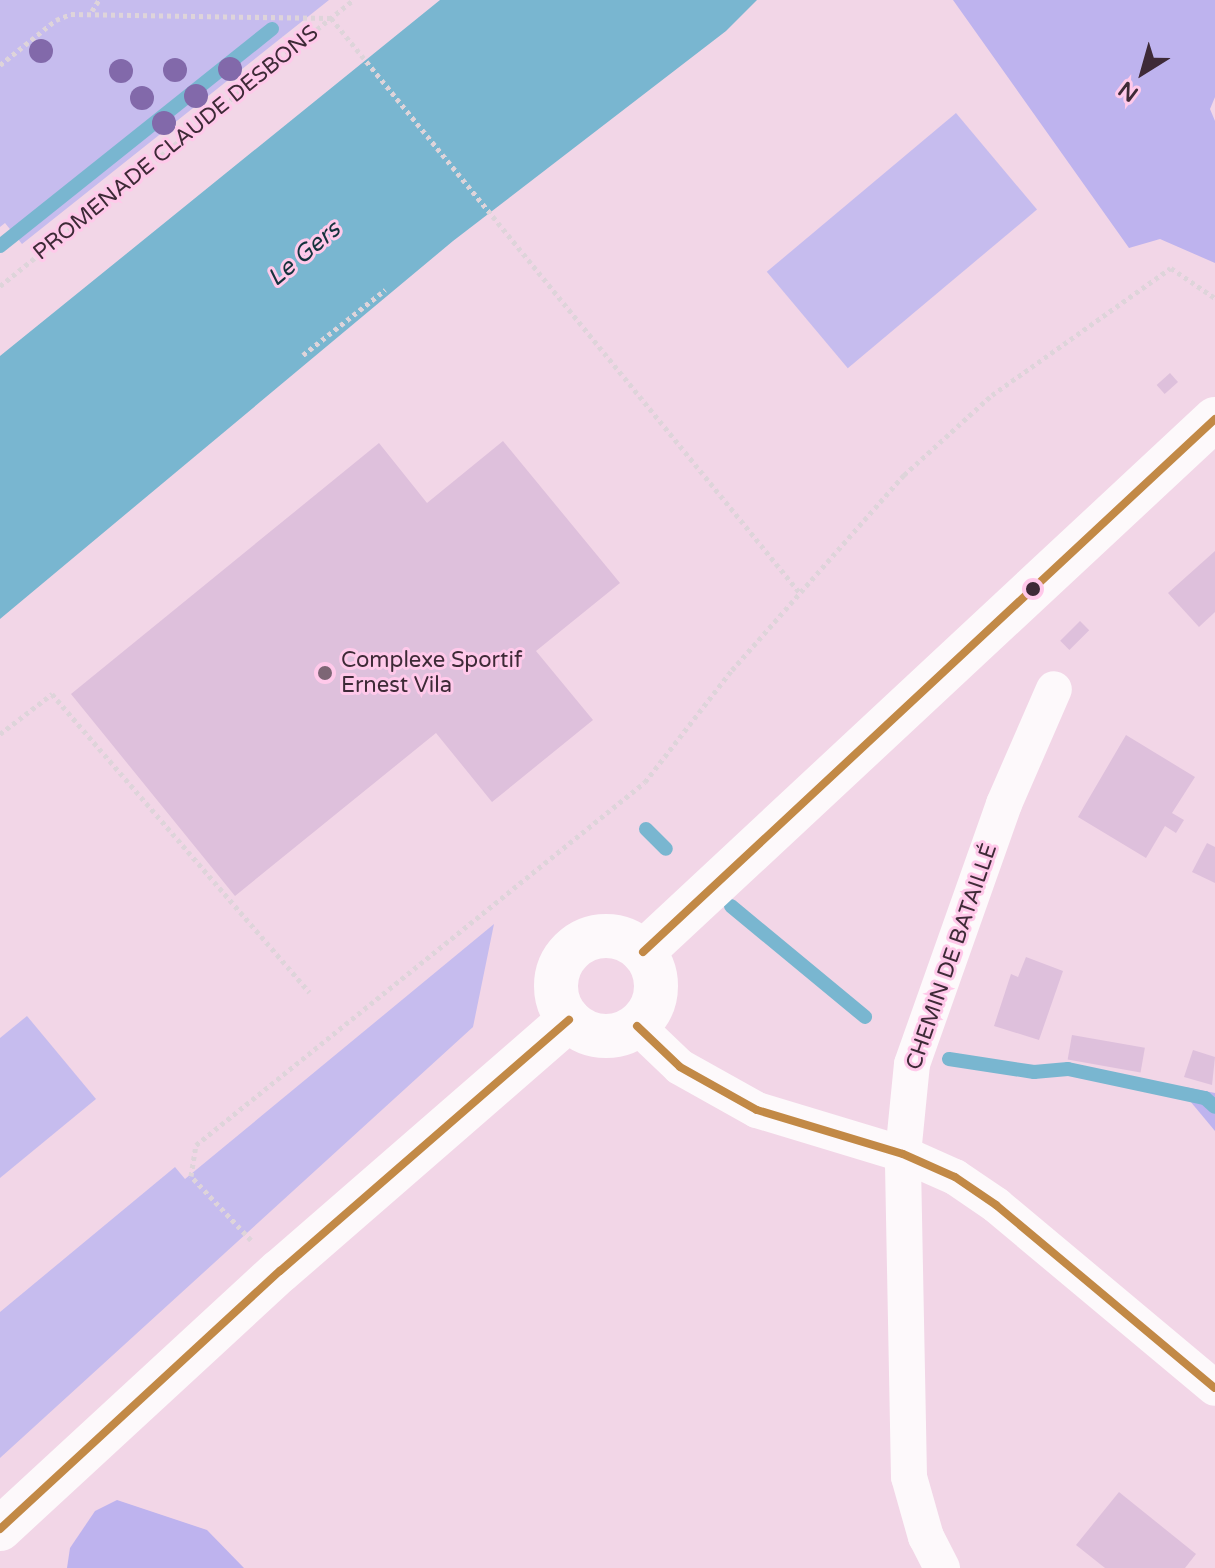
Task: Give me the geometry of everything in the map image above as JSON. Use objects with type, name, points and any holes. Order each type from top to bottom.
[{"type":"street","points":[[643,952],[1215,419]]},
{"type":"street","name":"CHEMIN DE BATAILLÉ","points":[[942,1568],[926,1537],[909,1477],[903,1154],[912,1064],[1004,804],[1054,689]]},
{"type":"street","points":[[616,936],[643,952],[657,990],[647,1016],[637,1026],[609,1037],[569,1020],[558,999],[557,976],[572,948],[585,940],[616,936]]},
{"type":"street","points":[[0,1529],[280,1271],[569,1020]]},
{"type":"street","points":[[637,1026],[680,1067],[757,1110],[903,1154],[955,1177],[996,1205],[1215,1388]]},
{"type":"path","points":[[92,12],[99,0]]},
{"type":"path","name":"PROMENADE CLAUDE DESBONS","points":[[0,286],[353,0]]},
{"type":"path","points":[[0,65],[56,20],[92,12],[331,18],[800,593]]},
{"type":"path","points":[[280,1271],[191,1176],[196,1145],[645,782],[800,593],[904,475],[1004,386],[1171,268],[1215,298]]},
{"type":"path","points":[[303,355],[385,290]]},
{"type":"path","points":[[0,734],[52,694],[309,992]]},
{"type":"shaded area","points":[[0,0],[329,0],[22,244],[5,223],[0,227]]},
{"type":"shaded area","points":[[953,0],[1215,0],[1215,97],[1210,109],[1215,121],[1215,263],[1160,239],[1129,248]]},
{"type":"shaded area","points":[[956,113],[1037,210],[848,368],[767,272]]},
{"type":"shaded area","points":[[494,924],[473,1027],[0,1458],[0,1312],[175,1167],[185,1179]]},
{"type":"shaded area","points":[[27,1016],[96,1099],[0,1178],[0,1038]]},
{"type":"shaded area","points":[[1185,1087],[1215,1093],[1215,1131],[1190,1101]]},
{"type":"shaded area","points":[[117,1500],[207,1530],[244,1568],[67,1568],[70,1548],[95,1511]]},
{"type":"water","name":"Le Gers","points":[[440,0],[757,0],[726,31],[453,241],[0,619],[0,356]]},
{"type":"building","points":[[1170,373],[1178,382],[1165,394],[1157,385]]},
{"type":"building","name":"Complexe Sportif Ernest Vila","points":[[503,441],[620,583],[536,651],[593,720],[492,802],[436,733],[235,896],[71,694],[379,443],[427,503]]},
{"type":"building","points":[[1215,551],[1215,612],[1199,627],[1168,593]]},
{"type":"building","points":[[1080,621],[1089,630],[1069,650],[1060,641]]},
{"type":"building","points":[[1126,735],[1195,777],[1172,813],[1184,820],[1176,833],[1165,826],[1146,858],[1078,817]]},
{"type":"building","points":[[1207,843],[1215,847],[1215,883],[1192,872]]},
{"type":"building","points":[[1026,957],[1063,971],[1039,1040],[994,1026],[1011,974],[1018,977]]},
{"type":"building","points":[[1072,1035],[1145,1048],[1141,1072],[1068,1060]]},
{"type":"building","points":[[1193,1050],[1215,1057],[1212,1085],[1184,1077]]},
{"type":"building","points":[[1119,1492],[1196,1554],[1185,1568],[1105,1568],[1076,1545]]},
{"type":"waterway","points":[[0,246],[272,29]]},
{"type":"waterway","points":[[646,829],[666,849]]},
{"type":"waterway","points":[[731,906],[865,1017]]},
{"type":"waterway","points":[[949,1059],[1034,1072],[1068,1069],[1205,1098],[1215,1107]]},
{"type":"transit line","points":[[643,952],[1215,419]]},
{"type":"transit line","points":[[0,1529],[280,1271],[569,1020]]},
{"type":"transit line","points":[[637,1026],[680,1067],[757,1110],[903,1154],[955,1177],[996,1205],[1215,1388]]},
{"type":"place","name":"Complexe Sportif Ernest Vila","points":[[325,673]]}]
